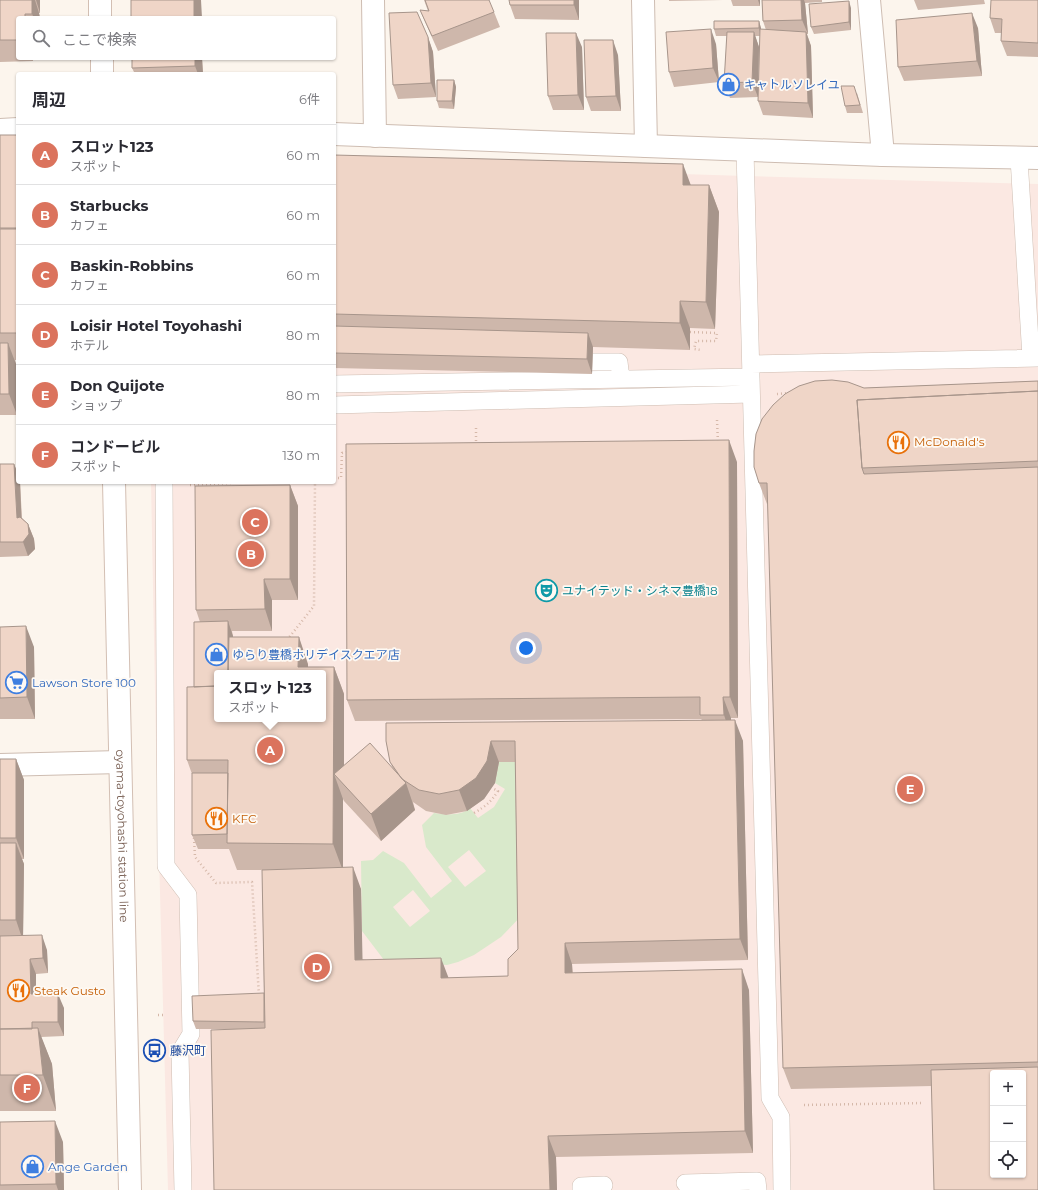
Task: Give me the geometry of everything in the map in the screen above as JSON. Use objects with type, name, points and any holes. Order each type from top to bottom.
[{"type":"street","points":[[100,0],[100,16]]},
{"type":"street","points":[[373,0],[375,136]]},
{"type":"street","points":[[643,0],[646,146]]},
{"type":"street","points":[[868,0],[883,155]]},
{"type":"street","points":[[102,60],[102,72]]},
{"type":"street","points":[[0,130],[16,129]]},
{"type":"street","points":[[336,134],[883,155],[1028,158]]},
{"type":"street","name":"oyama-toyohashi station line","points":[[114,484],[130,1190]]},
{"type":"street","points":[[0,765],[120,762]]},
{"type":"lane","points":[[745,150],[770,1098],[781,1117],[782,1190]]},
{"type":"lane","points":[[336,405],[751,379],[1035,358],[1028,158]]},
{"type":"lane","points":[[555,362],[619,362],[620,379]]},
{"type":"lane","points":[[336,384],[446,376],[620,379],[751,379]]},
{"type":"lane","points":[[164,484],[166,866],[188,895],[189,910],[191,1034],[180,1052],[183,1190]]},
{"type":"lane","points":[[685,1183],[729,1186],[757,1181],[758,1190]]},
{"type":"lane","points":[[581,1190],[581,1186],[604,1185]]},
{"type":"path","points":[[690,332],[716,333],[716,341],[696,341]]},
{"type":"path","points":[[776,394],[792,393]]},
{"type":"path","points":[[186,485],[208,484]]},
{"type":"path","points":[[285,642],[314,606],[315,484]]},
{"type":"path","points":[[474,813],[490,803],[498,791],[492,788]]},
{"type":"path","points":[[194,834],[195,858],[216,882],[252,882],[259,1002]]},
{"type":"path","points":[[802,1105],[924,1103]]},
{"type":"shaded area","points":[[336,163],[1038,184],[1038,1190],[168,1190],[156,744],[151,484],[336,484]]},
{"type":"green space","points":[[499,762],[522,762],[525,912],[501,937],[474,955],[458,962],[447,965],[384,960],[362,931],[361,861],[373,860],[383,851],[404,863],[431,898],[452,881],[426,847],[422,825],[434,813],[458,814],[470,808],[478,818],[494,807],[505,789],[495,783]],"holes":[[[469,850],[486,871],[465,887],[448,867]],[[413,890],[430,911],[410,927],[393,907]]]},
{"type":"building","points":[[0,0],[32,0],[32,14],[16,16],[16,40],[0,40]]},
{"type":"building","points":[[131,0],[194,0],[194,16],[131,16]]},
{"type":"building","points":[[425,0],[489,0],[494,12],[432,36],[420,10],[429,11]]},
{"type":"building","points":[[509,0],[574,0],[574,5],[510,5]]},
{"type":"building","points":[[762,0],[801,0],[802,20],[763,21]]},
{"type":"building","points":[[991,0],[1038,0],[1038,43],[1001,41],[1002,19],[990,18]]},
{"type":"building","points":[[849,1],[849,22],[811,27],[809,4]]},
{"type":"building","points":[[417,12],[428,37],[431,83],[393,85],[389,13]]},
{"type":"building","points":[[972,13],[977,61],[898,67],[896,20]]},
{"type":"building","points":[[714,21],[759,21],[759,28],[714,29]]},
{"type":"building","points":[[711,29],[713,68],[669,72],[666,32]]},
{"type":"building","points":[[760,29],[806,32],[808,103],[758,101]]},
{"type":"building","points":[[727,32],[754,32],[752,82],[724,83]]},
{"type":"building","points":[[546,33],[576,33],[578,95],[548,96]]},
{"type":"building","points":[[584,40],[613,40],[616,96],[586,97]]},
{"type":"building","points":[[132,60],[195,60],[195,66],[132,68]]},
{"type":"building","points":[[437,80],[454,80],[452,101],[437,101]]},
{"type":"building","points":[[841,86],[854,86],[860,105],[845,106]]},
{"type":"building","points":[[0,135],[16,135],[16,228],[0,228]]},
{"type":"building","points":[[336,155],[683,164],[683,185],[709,185],[706,302],[680,301],[680,323],[336,314]]},
{"type":"building","points":[[0,229],[16,229],[16,333],[0,333]]},
{"type":"building","points":[[336,326],[588,333],[587,359],[336,353]]},
{"type":"building","points":[[0,343],[8,343],[9,394],[0,394]]},
{"type":"building","points":[[832,380],[848,382],[864,388],[1038,381],[1038,391],[857,400],[862,468],[864,474],[1038,467],[1038,1062],[783,1068],[767,483],[759,483],[754,467],[754,451],[756,434],[762,419],[773,405],[785,394],[799,386],[815,381]]},
{"type":"building","points":[[1038,391],[1038,461],[862,468],[857,400]]},
{"type":"building","name":"ユナイテッド・シネマ豊橋18","points":[[729,440],[730,697],[723,697],[724,715],[700,715],[700,697],[347,700],[346,444]]},
{"type":"building","points":[[0,464],[14,464],[17,518],[20,517],[28,524],[29,534],[23,542],[0,542]]},
{"type":"building","points":[[290,485],[290,579],[264,579],[265,609],[196,610],[195,486]]},
{"type":"building","name":"ゆらり豊橋ホリデイスクエア店","points":[[228,621],[228,670],[214,670],[214,686],[194,687],[194,622]]},
{"type":"building","points":[[26,626],[27,697],[0,698],[0,627]]},
{"type":"building","points":[[229,637],[299,637],[298,667],[334,667],[333,844],[227,843],[228,760],[187,760],[187,687],[214,686],[214,722],[326,722],[326,670],[228,670]]},
{"type":"building","points":[[735,720],[740,939],[565,943],[565,973],[742,969],[745,1131],[548,1136],[550,1190],[214,1190],[211,1030],[265,1028],[262,870],[353,867],[355,960],[441,958],[441,978],[508,976],[508,959],[518,949],[515,741],[491,741],[487,761],[476,778],[459,790],[439,794],[419,790],[402,779],[390,762],[386,741],[386,723]]},
{"type":"building","points":[[370,743],[406,783],[371,814],[334,774]]},
{"type":"building","points":[[0,759],[16,759],[16,838],[0,838]]},
{"type":"building","points":[[192,773],[228,773],[227,834],[192,835]]},
{"type":"building","points":[[0,843],[16,843],[16,920],[0,920]]},
{"type":"building","name":"Steak Gusto","points":[[42,935],[43,958],[30,959],[31,994],[58,994],[58,1022],[32,1022],[32,1029],[0,1029],[0,936]]},
{"type":"building","points":[[264,993],[264,1022],[193,1021],[192,996]]},
{"type":"building","points":[[38,1028],[43,1075],[0,1075],[0,1029]]},
{"type":"building","points":[[1038,1067],[1038,1190],[934,1190],[931,1070]]},
{"type":"building","name":"Ange Garden","points":[[55,1121],[56,1184],[0,1185],[0,1122]]},
{"type":"place","name":"キャトルソレイユ","points":[[729,85]]},
{"type":"place","name":"McDonald's","points":[[898,442]]},
{"type":"place","name":"Baskin-Robbins","points":[[255,522]]},
{"type":"place","name":"Starbucks","points":[[251,554]]},
{"type":"place","name":"ユナイテッド・シネマ豊橋18","points":[[546,591]]},
{"type":"place","name":"ゆらり豊橋ホリデイスクエア店","points":[[216,655]]},
{"type":"place","name":"Lawson Store 100","points":[[17,683]]},
{"type":"place","name":"スロット123","points":[[270,750]]},
{"type":"place","name":"Don Quijote","points":[[910,789]]},
{"type":"place","name":"KFC","points":[[217,819]]},
{"type":"place","name":"Loisir Hotel Toyohashi","points":[[317,967]]},
{"type":"place","name":"Steak Gusto","points":[[18,991]]},
{"type":"place","name":"藤沢町","points":[[155,1051]]},
{"type":"place","name":"コンドービル","points":[[27,1088]]},
{"type":"place","name":"Ange Garden","points":[[32,1167]]}]
